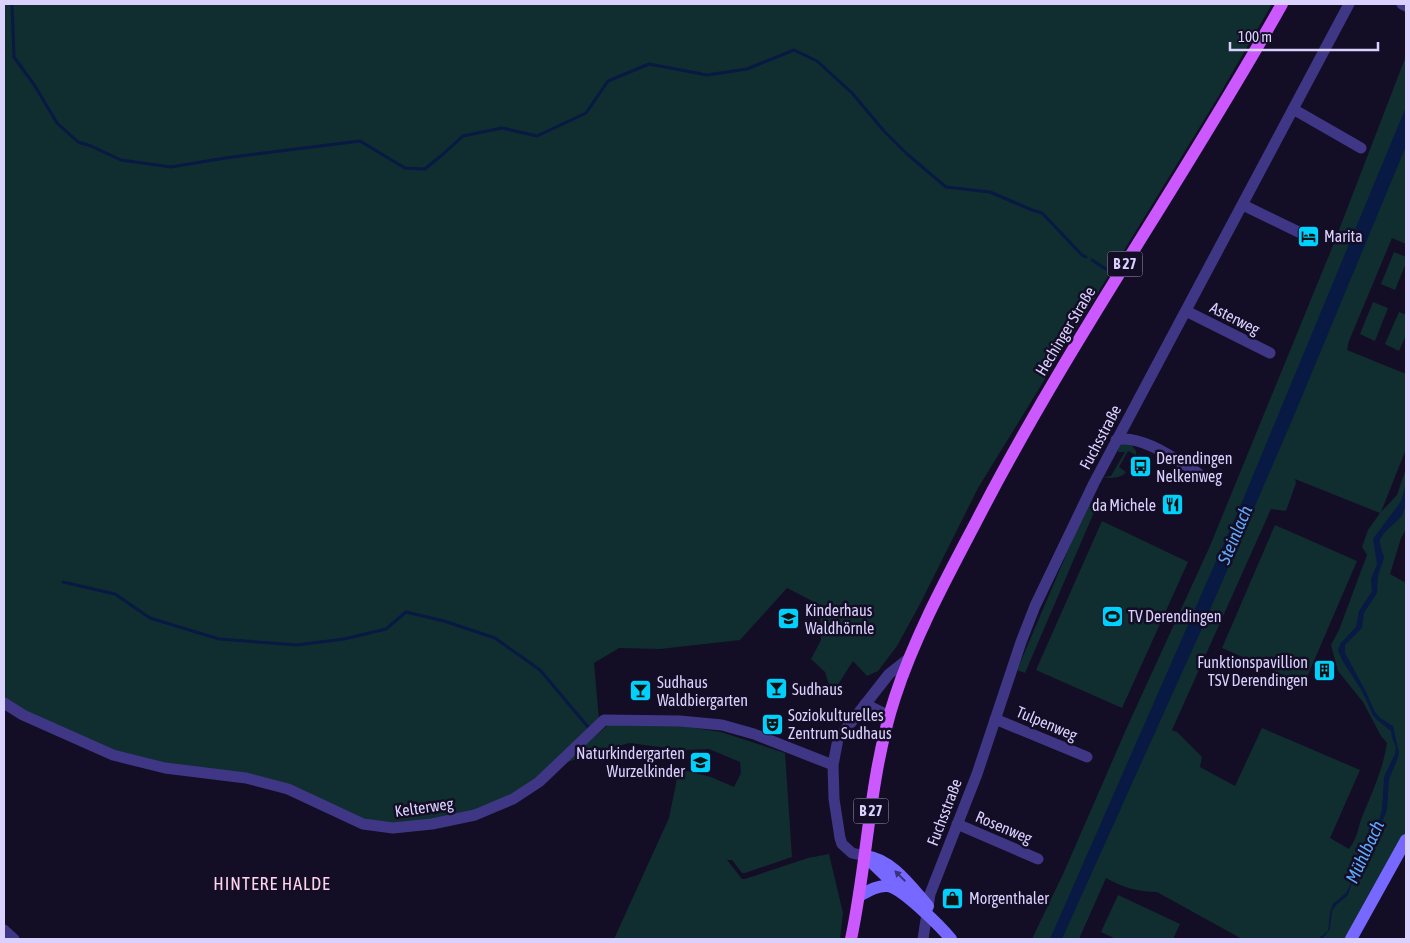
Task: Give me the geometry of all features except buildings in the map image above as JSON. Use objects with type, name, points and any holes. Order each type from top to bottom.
[{"type":"main road","name":"Hechinger Straße","points":[[852,939],[877,773],[889,716],[908,659],[1028,423],[1219,113],[1282,4]]},
{"type":"street","name":"Fuchsstraße","points":[[923,939],[930,894],[1035,606],[1116,440],[1243,205],[1348,4]]},
{"type":"street","points":[[1402,4],[1406,6]]},
{"type":"street","points":[[1293,109],[1361,148]]},
{"type":"street","points":[[1243,205],[1313,239]]},
{"type":"street","name":"Asterweg","points":[[1186,312],[1270,353]]},
{"type":"street","points":[[1116,440],[1128,438],[1146,445],[1198,473]]},
{"type":"street","name":"Hechinger Straße","points":[[865,856],[852,853],[842,844],[840,838],[834,799],[833,765],[838,739],[893,669],[908,659]]},
{"type":"street","name":"Kelterweg","points":[[4,702],[23,715],[113,755],[165,768],[246,778],[288,789],[363,824],[393,828],[432,824],[475,815],[513,799],[539,782],[604,720],[680,721],[722,725],[754,734],[833,765]]},
{"type":"street","points":[[865,704],[889,716]]},
{"type":"street","name":"Tulpenweg","points":[[995,719],[1087,757]]},
{"type":"street","name":"Rosenweg","points":[[957,824],[1038,859]]},
{"type":"street","points":[[1351,939],[1406,840]]},
{"type":"street","points":[[865,856],[902,892],[927,910]]},
{"type":"street","points":[[865,856],[874,857],[894,870],[948,935]]},
{"type":"street","points":[[859,896],[873,888],[889,886],[902,892]]},
{"type":"street","points":[[4,930],[14,939]]},
{"type":"green space","points":[[4,4],[1272,4],[1217,99],[978,488],[920,604],[897,646],[878,671],[867,676],[853,661],[832,694],[825,672],[811,659],[821,640],[820,605],[787,588],[740,640],[660,649],[619,648],[594,663],[599,720],[536,778],[513,794],[475,810],[394,825],[363,820],[289,786],[166,764],[115,751],[24,711],[4,698]]},
{"type":"green space","points":[[1406,56],[1406,244],[1392,238],[1347,350],[1406,374],[1406,449],[1381,512],[1397,495],[1406,468],[1406,529],[1401,538],[1390,574],[1406,583],[1406,840],[1351,939],[1242,939],[1157,892],[1130,888],[1106,878],[1079,939],[1032,939],[1064,872],[1128,725],[1210,546],[1332,248]],"holes":[[[1295,479],[1380,513],[1368,530],[1362,547],[1367,555],[1339,630],[1331,645],[1338,671],[1363,702],[1381,736],[1387,743],[1377,781],[1356,837],[1349,849],[1330,838],[1360,770],[1262,728],[1235,786],[1200,767],[1202,757],[1177,732],[1172,730],[1271,509],[1286,511],[1296,483]]]},
{"type":"green space","points":[[1394,252],[1406,257],[1406,263],[1395,290],[1381,284]]},
{"type":"green space","points":[[1373,302],[1388,308],[1375,341],[1360,334]]},
{"type":"green space","points":[[1399,312],[1406,315],[1406,335],[1399,351],[1385,344]]},
{"type":"green space","points":[[1121,444],[1131,444],[1136,451],[1136,455],[1128,451],[1119,467],[1126,472],[1122,476],[1103,477],[1111,476],[1125,452],[1118,452]]},
{"type":"green space","points":[[1090,499],[1098,503],[1025,673],[1017,670]]},
{"type":"green space","name":"TV Derendingen","points":[[1102,521],[1188,562],[1122,708],[1036,670]]},
{"type":"green space","points":[[1275,525],[1357,561],[1304,684],[1222,648]]},
{"type":"green space","points":[[608,725],[681,726],[721,732],[785,753],[792,857],[745,873],[742,873],[732,860],[727,860],[742,879],[745,879],[808,858],[829,854],[843,913],[840,939],[614,939],[669,818],[679,769],[711,777],[734,787],[741,773],[740,762],[709,749],[683,750],[629,743],[564,763]]},
{"type":"green space","points":[[1118,895],[1180,924],[1173,939],[1116,939],[1101,932]]},
{"type":"water","name":"Steinlach","points":[[1406,107],[1406,146],[1293,418],[1203,626],[1062,939],[1050,939],[1242,502]]},
{"type":"water","points":[[1406,483],[1406,504],[1402,516],[1380,539],[1384,558],[1378,576],[1377,593],[1364,613],[1362,628],[1345,645],[1345,653],[1375,712],[1380,718],[1393,726],[1399,753],[1389,779],[1387,810],[1374,843],[1356,870],[1348,895],[1332,911],[1330,929],[1322,939],[1318,939],[1328,931],[1333,904],[1346,893],[1353,871],[1371,846],[1382,810],[1384,777],[1395,754],[1396,747],[1391,731],[1373,715],[1362,691],[1342,660],[1338,650],[1340,644],[1356,627],[1359,611],[1372,591],[1371,579],[1377,564],[1373,539],[1401,501]]},
{"type":"waterway","points":[[12,4],[14,57],[35,86],[57,123],[78,142],[121,160],[171,167],[225,158],[360,141],[405,168],[425,169],[463,136],[502,128],[537,136],[586,113],[608,81],[649,64],[707,75],[747,69],[794,50],[817,61],[852,93],[884,131],[907,154],[946,187],[990,192],[1042,213],[1086,257]]},
{"type":"waterway","points":[[1092,260],[1109,271]]},
{"type":"waterway","points":[[63,582],[115,594],[150,618],[219,639],[297,645],[344,639],[386,629],[406,612],[444,621],[495,638],[540,670],[589,728]]},
{"type":"place","name":"Marita","points":[[1308,236]]},
{"type":"place","name":"Derendingen Nelkenweg","points":[[1140,467]]},
{"type":"place","name":"da Michele","points":[[1172,505]]},
{"type":"place","name":"TV Derendingen","points":[[1112,616]]},
{"type":"place","name":"Kinderhaus Waldhörnle","points":[[789,619]]},
{"type":"place","name":"Funktionspavillion TSV Derendingen","points":[[1324,671]]},
{"type":"place","name":"Sudhaus","points":[[776,689]]},
{"type":"place","name":"Sudhaus Waldbiergarten","points":[[641,691]]},
{"type":"place","name":"Soziokulturelles Zentrum Sudhaus","points":[[772,724]]},
{"type":"place","name":"Naturkindergarten Wurzelkinder","points":[[701,762]]},
{"type":"place","name":"Morgenthaler","points":[[953,898]]},
{"type":"district","name":"HINTERE HALDE","points":[[272,884]]},
{"type":"water label","name":"Mühlbach","points":[[1365,852]]}]
